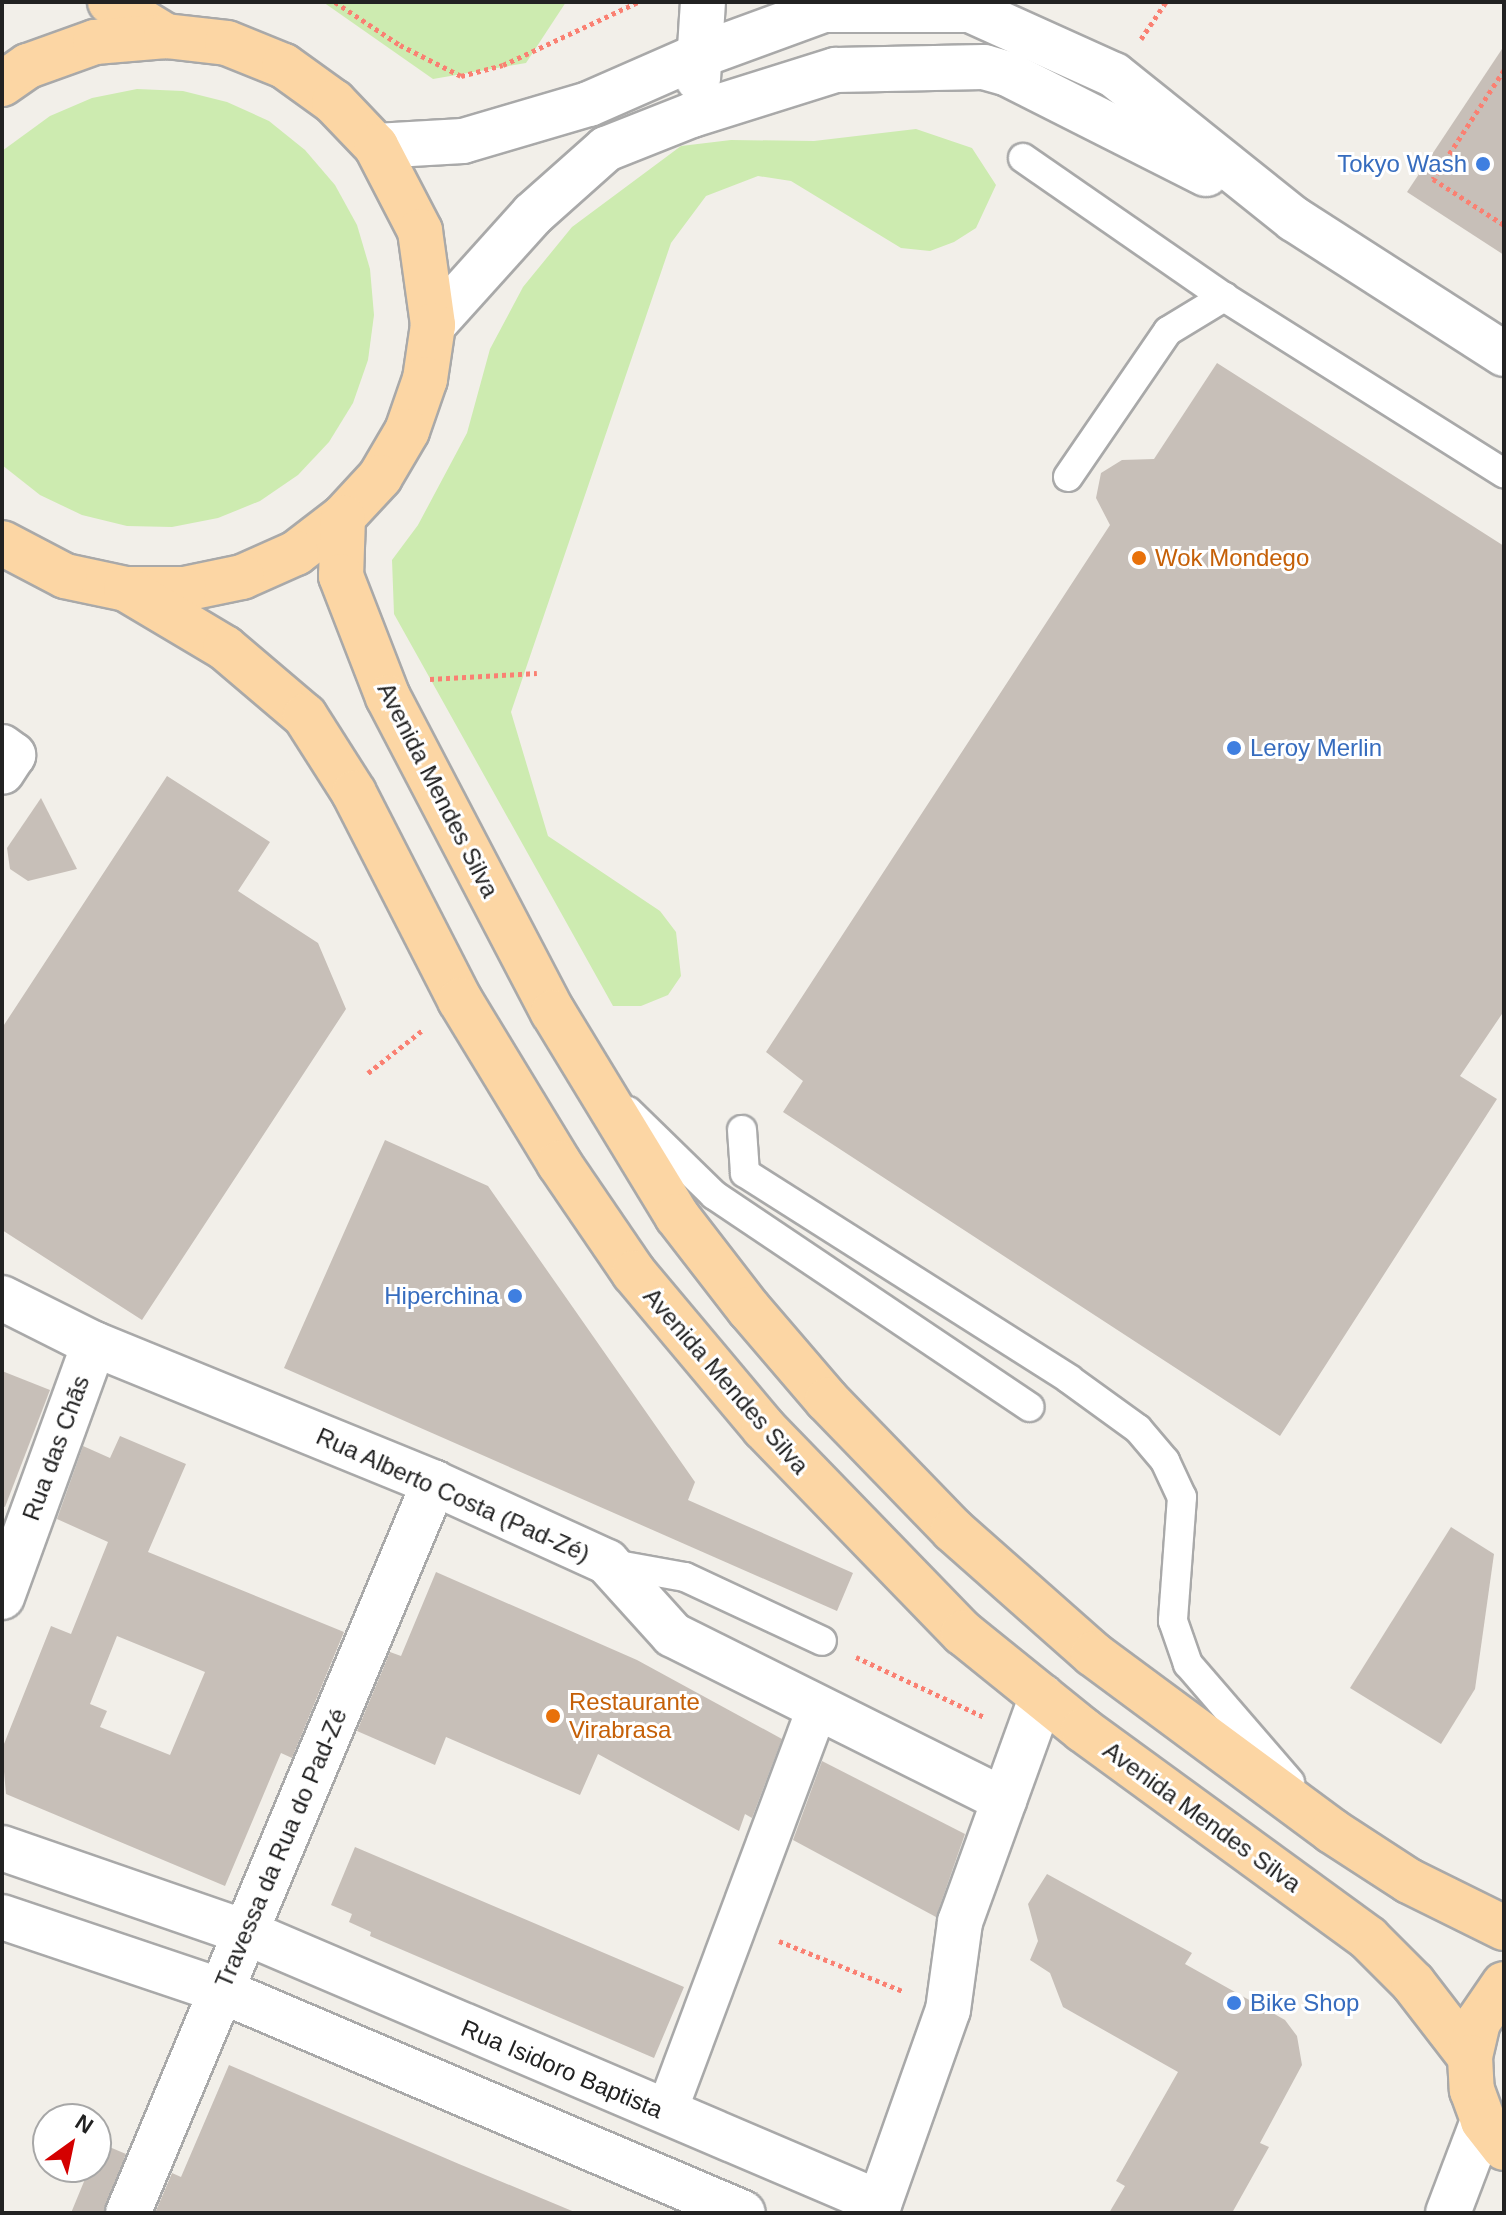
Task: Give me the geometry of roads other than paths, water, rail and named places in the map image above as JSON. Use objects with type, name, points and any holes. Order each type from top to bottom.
[{"type":"main road","points":[[110,2],[166,36]]},
{"type":"main road","points":[[2,84],[28,66],[95,42],[166,36],[227,43],[284,66],[334,102],[376,146],[420,231],[433,325],[425,379],[407,431],[380,477],[343,517],[296,553],[242,577],[184,589],[126,589],[65,576],[2,543]]},
{"type":"main road","name":"Avenida Mendes Silva","points":[[343,517],[341,576],[388,697],[553,1012],[677,1216],[740,1297],[827,1400],[953,1530],[1093,1654],[1332,1831],[1409,1881],[1504,1928]]},
{"type":"main road","name":"Avenida Mendes Silva","points":[[126,589],[225,648],[305,716],[354,793],[460,1000],[559,1163],[644,1285],[828,1497],[963,1633],[1042,1696],[1368,1938],[1413,1983],[1470,2057]]},
{"type":"main road","points":[[1494,2135],[1472,2090],[1470,2057],[1478,2022],[1504,1984]]},
{"type":"street","points":[[692,115],[703,54],[703,2]]},
{"type":"street","points":[[969,6],[984,67]]},
{"type":"street","points":[[376,146],[463,141],[589,104],[703,54],[823,10],[969,6],[1114,75],[1294,219]]},
{"type":"street","points":[[433,325],[571,176],[606,149],[692,115],[836,70],[984,67],[1008,74],[1294,219],[1504,354]]},
{"type":"street","points":[[2,747],[13,755],[2,772]]},
{"type":"street","name":"Rua Alberto Costa (Pad-Zé)","points":[[2,1298],[94,1344],[434,1483],[607,1562],[673,1635],[1004,1800]]},
{"type":"street","name":"Rua das Chãs","points":[[2,1597],[94,1344]]},
{"type":"street","name":"Travessa da Rua do Pad-Zé","points":[[128,2213],[434,1483]]},
{"type":"street","name":"Rua Isidoro Baptista","points":[[2,1848],[245,1932],[878,2208],[948,2010],[960,1922],[1042,1696]]},
{"type":"street","points":[[666,2113],[818,1707]]},
{"type":"street","points":[[2,1917],[222,1991],[743,2213]]},
{"type":"street","points":[[1448,2213],[1494,2135]]},
{"type":"lane","points":[[1023,158],[1224,297],[1504,473]]},
{"type":"lane","points":[[1068,477],[1168,331],[1224,297]]},
{"type":"lane","points":[[594,1078],[714,1195],[1029,1407]]},
{"type":"lane","points":[[742,1130],[745,1173],[1069,1379],[1138,1429],[1156,1451],[1182,1497],[1173,1621],[1188,1664],[1332,1831]]},
{"type":"lane","points":[[607,1562],[685,1577],[822,1641]]},
{"type":"place","name":"Tokyo Wash","points":[[1483,164]]},
{"type":"place","name":"Wok Mondego","points":[[1139,558]]},
{"type":"place","name":"Leroy Merlin","points":[[1234,748]]},
{"type":"place","name":"Hiperchina","points":[[515,1296]]},
{"type":"place","name":"Restaurante Virabrasa","points":[[553,1716]]},
{"type":"place","name":"Bike Shop","points":[[1234,2003]]}]
